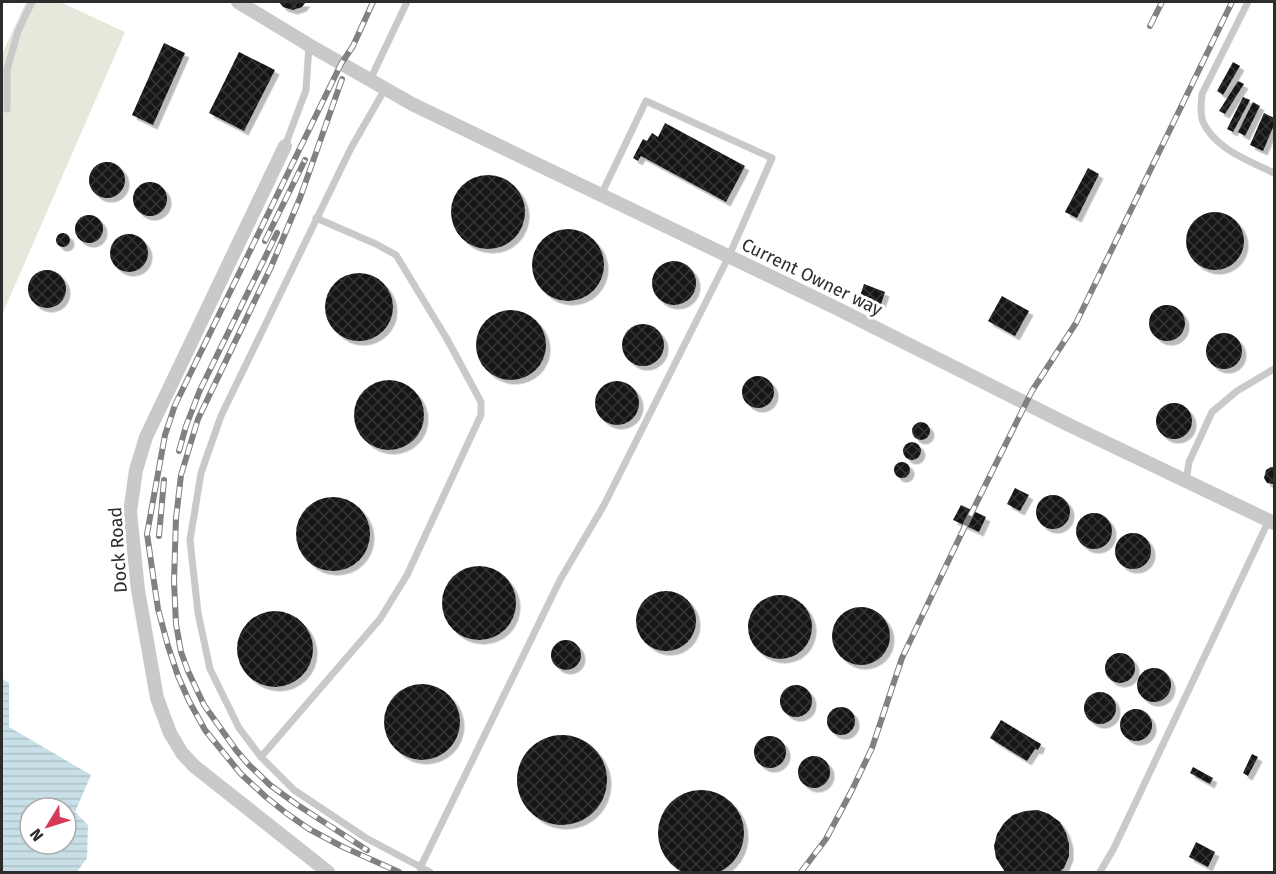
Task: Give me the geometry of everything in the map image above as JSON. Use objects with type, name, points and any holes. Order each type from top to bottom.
[{"type":"street","name":"Current Owner way","points":[[238,2],[412,104],[832,306],[1069,425],[1272,521]]},
{"type":"street","name":"Dock Road","points":[[285,146],[146,436],[136,470],[130,512],[138,590],[157,698],[170,733],[182,753],[194,766],[328,873]]},
{"type":"lane","points":[[7,109],[7,70],[18,31],[32,2]]},
{"type":"lane","points":[[370,80],[407,2]]},
{"type":"lane","points":[[1248,2],[1202,94],[1203,122],[1213,136],[1228,150],[1275,173]]},
{"type":"lane","points":[[285,146],[306,90],[309,45]]},
{"type":"lane","points":[[385,89],[351,148],[221,416],[201,473],[190,540],[198,613],[210,669],[239,728],[261,757],[294,790],[366,838],[430,873]]},
{"type":"lane","points":[[420,868],[560,580],[604,505],[729,256],[772,158],[646,100],[601,195]]},
{"type":"lane","points":[[261,757],[380,619],[407,575],[481,415],[481,402],[447,339],[396,255],[316,218]]},
{"type":"lane","points":[[1186,481],[1189,462],[1212,412],[1237,392],[1275,369]]},
{"type":"lane","points":[[1101,873],[1272,521]]},
{"type":"shaded area","points":[[26,2],[60,2],[125,32],[2,315],[2,54]]},
{"type":"water","points":[[2,679],[9,683],[9,727],[91,775],[78,805],[78,796],[18,796],[18,856],[78,856],[78,815],[88,825],[87,858],[77,872],[2,872]]},
{"type":"building","points":[[279,2],[306,2],[302,7],[293,10],[283,7]]},
{"type":"building","points":[[164,43],[185,53],[153,125],[132,115]]},
{"type":"building","points":[[239,52],[275,70],[244,131],[209,113]]},
{"type":"building","points":[[1233,62],[1240,66],[1223,95],[1217,91]]},
{"type":"building","points":[[1238,81],[1244,84],[1225,114],[1219,111]]},
{"type":"building","points":[[1243,97],[1250,100],[1233,132],[1227,129]]},
{"type":"building","points":[[1253,102],[1260,106],[1245,136],[1238,132]]},
{"type":"building","points":[[1264,113],[1274,118],[1274,125],[1263,151],[1250,145]]},
{"type":"building","points":[[665,123],[745,166],[726,202],[641,156],[638,161],[633,158],[643,139],[647,141],[652,133],[658,137]]},
{"type":"building","points":[[107,162],[120,167],[125,180],[120,193],[107,198],[94,193],[89,180],[94,167]]},
{"type":"building","points":[[1088,168],[1099,174],[1077,218],[1065,212]]},
{"type":"building","points":[[488,175],[509,181],[519,191],[525,212],[519,233],[509,243],[488,249],[467,243],[457,233],[451,212],[457,191],[467,181]]},
{"type":"building","points":[[150,182],[162,187],[167,199],[162,211],[150,216],[138,211],[133,199],[138,187]]},
{"type":"building","points":[[1215,212],[1231,217],[1239,225],[1244,241],[1239,257],[1231,265],[1215,270],[1199,265],[1191,257],[1186,241],[1191,225],[1199,217]]},
{"type":"building","points":[[89,215],[99,219],[103,229],[99,239],[89,243],[79,239],[75,229],[79,219]]},
{"type":"building","points":[[568,229],[588,235],[598,245],[604,265],[598,285],[588,295],[568,301],[548,295],[538,285],[532,265],[538,245],[548,235]]},
{"type":"building","points":[[60,233],[66,233],[70,240],[66,247],[60,247],[56,243],[56,237]]},
{"type":"building","points":[[129,234],[143,239],[148,253],[143,267],[129,272],[115,267],[110,253],[115,239]]},
{"type":"building","points":[[674,261],[689,268],[696,283],[689,298],[674,305],[659,298],[652,283],[659,268]]},
{"type":"building","points":[[47,270],[60,276],[66,289],[60,302],[47,308],[34,302],[28,289],[34,276]]},
{"type":"building","points":[[359,273],[372,276],[383,283],[390,294],[393,307],[390,320],[383,331],[372,338],[359,341],[346,338],[335,331],[328,320],[325,307],[328,294],[335,283],[346,276]]},
{"type":"building","points":[[864,284],[885,292],[881,304],[860,296]]},
{"type":"building","points":[[1002,296],[1029,311],[1015,336],[988,321]]},
{"type":"building","points":[[1167,305],[1180,310],[1185,323],[1180,336],[1167,341],[1154,336],[1149,323],[1154,310]]},
{"type":"building","points":[[518,310],[531,316],[540,325],[544,331],[546,345],[544,359],[536,370],[525,378],[504,380],[486,370],[478,359],[476,338],[486,320],[497,312]]},
{"type":"building","points":[[643,324],[651,325],[658,330],[663,337],[663,353],[658,360],[651,365],[643,366],[635,365],[628,360],[623,353],[622,345],[623,337],[628,330],[635,325]]},
{"type":"building","points":[[1224,333],[1236,339],[1242,351],[1236,363],[1224,369],[1212,363],[1206,351],[1212,339]]},
{"type":"building","points":[[758,376],[769,381],[774,392],[769,403],[758,408],[747,403],[742,392],[747,381]]},
{"type":"building","points":[[389,380],[402,383],[414,390],[421,402],[424,415],[421,428],[414,440],[402,447],[389,450],[376,447],[364,440],[357,428],[354,415],[357,402],[364,390],[376,383]]},
{"type":"building","points":[[617,381],[633,387],[639,403],[633,419],[617,425],[601,419],[595,403],[601,387]]},
{"type":"building","points":[[1174,403],[1187,408],[1192,421],[1187,434],[1174,439],[1161,434],[1156,421],[1161,408]]},
{"type":"building","points":[[921,422],[927,425],[930,431],[927,437],[921,440],[915,437],[912,431],[915,425]]},
{"type":"building","points":[[912,442],[918,445],[921,451],[918,457],[912,460],[906,457],[903,451],[906,445]]},
{"type":"building","points":[[899,462],[905,462],[910,470],[908,476],[899,478],[894,473],[894,467]]},
{"type":"building","points":[[1274,467],[1274,484],[1267,483],[1264,478],[1266,470]]},
{"type":"building","points":[[1015,488],[1029,495],[1020,511],[1007,504]]},
{"type":"building","points":[[1053,495],[1065,500],[1070,512],[1065,524],[1053,529],[1041,524],[1036,512],[1041,500]]},
{"type":"building","points":[[333,497],[354,503],[364,513],[370,534],[364,555],[354,565],[333,571],[312,565],[302,555],[296,534],[302,513],[312,503]]},
{"type":"building","points":[[961,505],[986,517],[979,532],[953,520]]},
{"type":"building","points":[[1094,513],[1107,518],[1112,531],[1107,544],[1094,549],[1081,544],[1076,531],[1081,518]]},
{"type":"building","points":[[1133,533],[1146,538],[1151,551],[1146,564],[1133,569],[1120,564],[1115,551],[1120,538]]},
{"type":"building","points":[[479,566],[500,572],[510,582],[516,603],[510,624],[500,634],[479,640],[458,634],[448,624],[442,603],[448,582],[458,572]]},
{"type":"building","points":[[666,591],[683,596],[691,604],[696,621],[691,638],[683,646],[666,651],[649,646],[641,638],[636,621],[641,604],[649,596]]},
{"type":"building","points":[[780,595],[798,601],[806,609],[812,627],[806,645],[798,653],[780,659],[762,653],[754,645],[748,627],[754,609],[762,601]]},
{"type":"building","points":[[855,607],[867,607],[882,615],[890,630],[890,642],[882,657],[867,665],[855,665],[840,657],[832,642],[832,630],[840,615]]},
{"type":"building","points":[[275,611],[290,614],[302,622],[310,634],[313,649],[310,664],[302,676],[290,684],[275,687],[260,684],[248,676],[240,664],[237,649],[240,634],[248,622],[260,614]]},
{"type":"building","points":[[566,640],[577,644],[581,655],[577,666],[566,670],[555,666],[551,655],[555,644]]},
{"type":"building","points":[[1120,653],[1131,657],[1135,668],[1131,679],[1120,683],[1109,679],[1105,668],[1109,657]]},
{"type":"building","points":[[1154,668],[1166,673],[1171,685],[1166,697],[1154,702],[1142,697],[1137,685],[1142,673]]},
{"type":"building","points":[[422,684],[436,687],[449,695],[457,708],[460,722],[457,736],[449,749],[436,757],[422,760],[408,757],[395,749],[387,736],[384,722],[387,708],[395,695],[408,687]]},
{"type":"building","points":[[796,685],[807,690],[812,701],[807,712],[796,717],[785,712],[780,701],[785,690]]},
{"type":"building","points":[[1100,692],[1111,697],[1116,708],[1111,719],[1100,724],[1089,719],[1084,708],[1089,697]]},
{"type":"building","points":[[841,707],[851,711],[855,721],[851,731],[841,735],[831,731],[827,721],[831,711]]},
{"type":"building","points":[[1136,709],[1147,714],[1152,725],[1147,736],[1136,741],[1125,736],[1120,725],[1125,714]]},
{"type":"building","points":[[1001,720],[1041,744],[1027,761],[990,738]]},
{"type":"building","points":[[562,735],[579,739],[594,748],[603,763],[607,780],[603,797],[594,812],[579,821],[562,825],[545,821],[530,812],[521,797],[517,780],[521,763],[530,748],[545,739]]},
{"type":"building","points":[[770,736],[781,741],[786,752],[781,763],[770,768],[759,763],[754,752],[759,741]]},
{"type":"building","points":[[1252,754],[1258,757],[1248,776],[1243,773]]},
{"type":"building","points":[[814,756],[826,760],[830,772],[826,784],[814,788],[802,784],[798,772],[802,760]]},
{"type":"building","points":[[1193,767],[1213,778],[1210,784],[1190,773]]},
{"type":"building","points":[[701,790],[725,797],[737,809],[744,833],[737,857],[725,869],[701,876],[677,869],[665,857],[658,833],[665,809],[677,797]]},
{"type":"building","points":[[1038,810],[1060,822],[1066,833],[1069,856],[1064,868],[1060,872],[1005,872],[996,858],[994,846],[997,834],[1013,815]]},
{"type":"building","points":[[1196,842],[1215,852],[1208,867],[1189,857]]},
{"type":"railway","points":[[373,2],[175,405],[165,435],[147,534],[158,609],[168,646],[189,701],[205,730],[241,774],[286,813],[309,829],[341,846],[399,872]]},
{"type":"railway","points":[[1150,26],[1162,2]]},
{"type":"railway","points":[[801,872],[826,839],[852,790],[872,748],[902,658],[966,524],[1032,391],[1076,323],[1232,2]]},
{"type":"railway","points":[[342,79],[300,198],[271,267],[198,419],[181,475],[176,518],[174,581],[176,624],[181,652],[204,705],[236,750],[270,785],[367,850]]},
{"type":"railway","points":[[265,241],[305,160]]},
{"type":"railway","points":[[179,451],[200,390],[277,233]]},
{"type":"railway","points":[[159,536],[164,480]]}]
